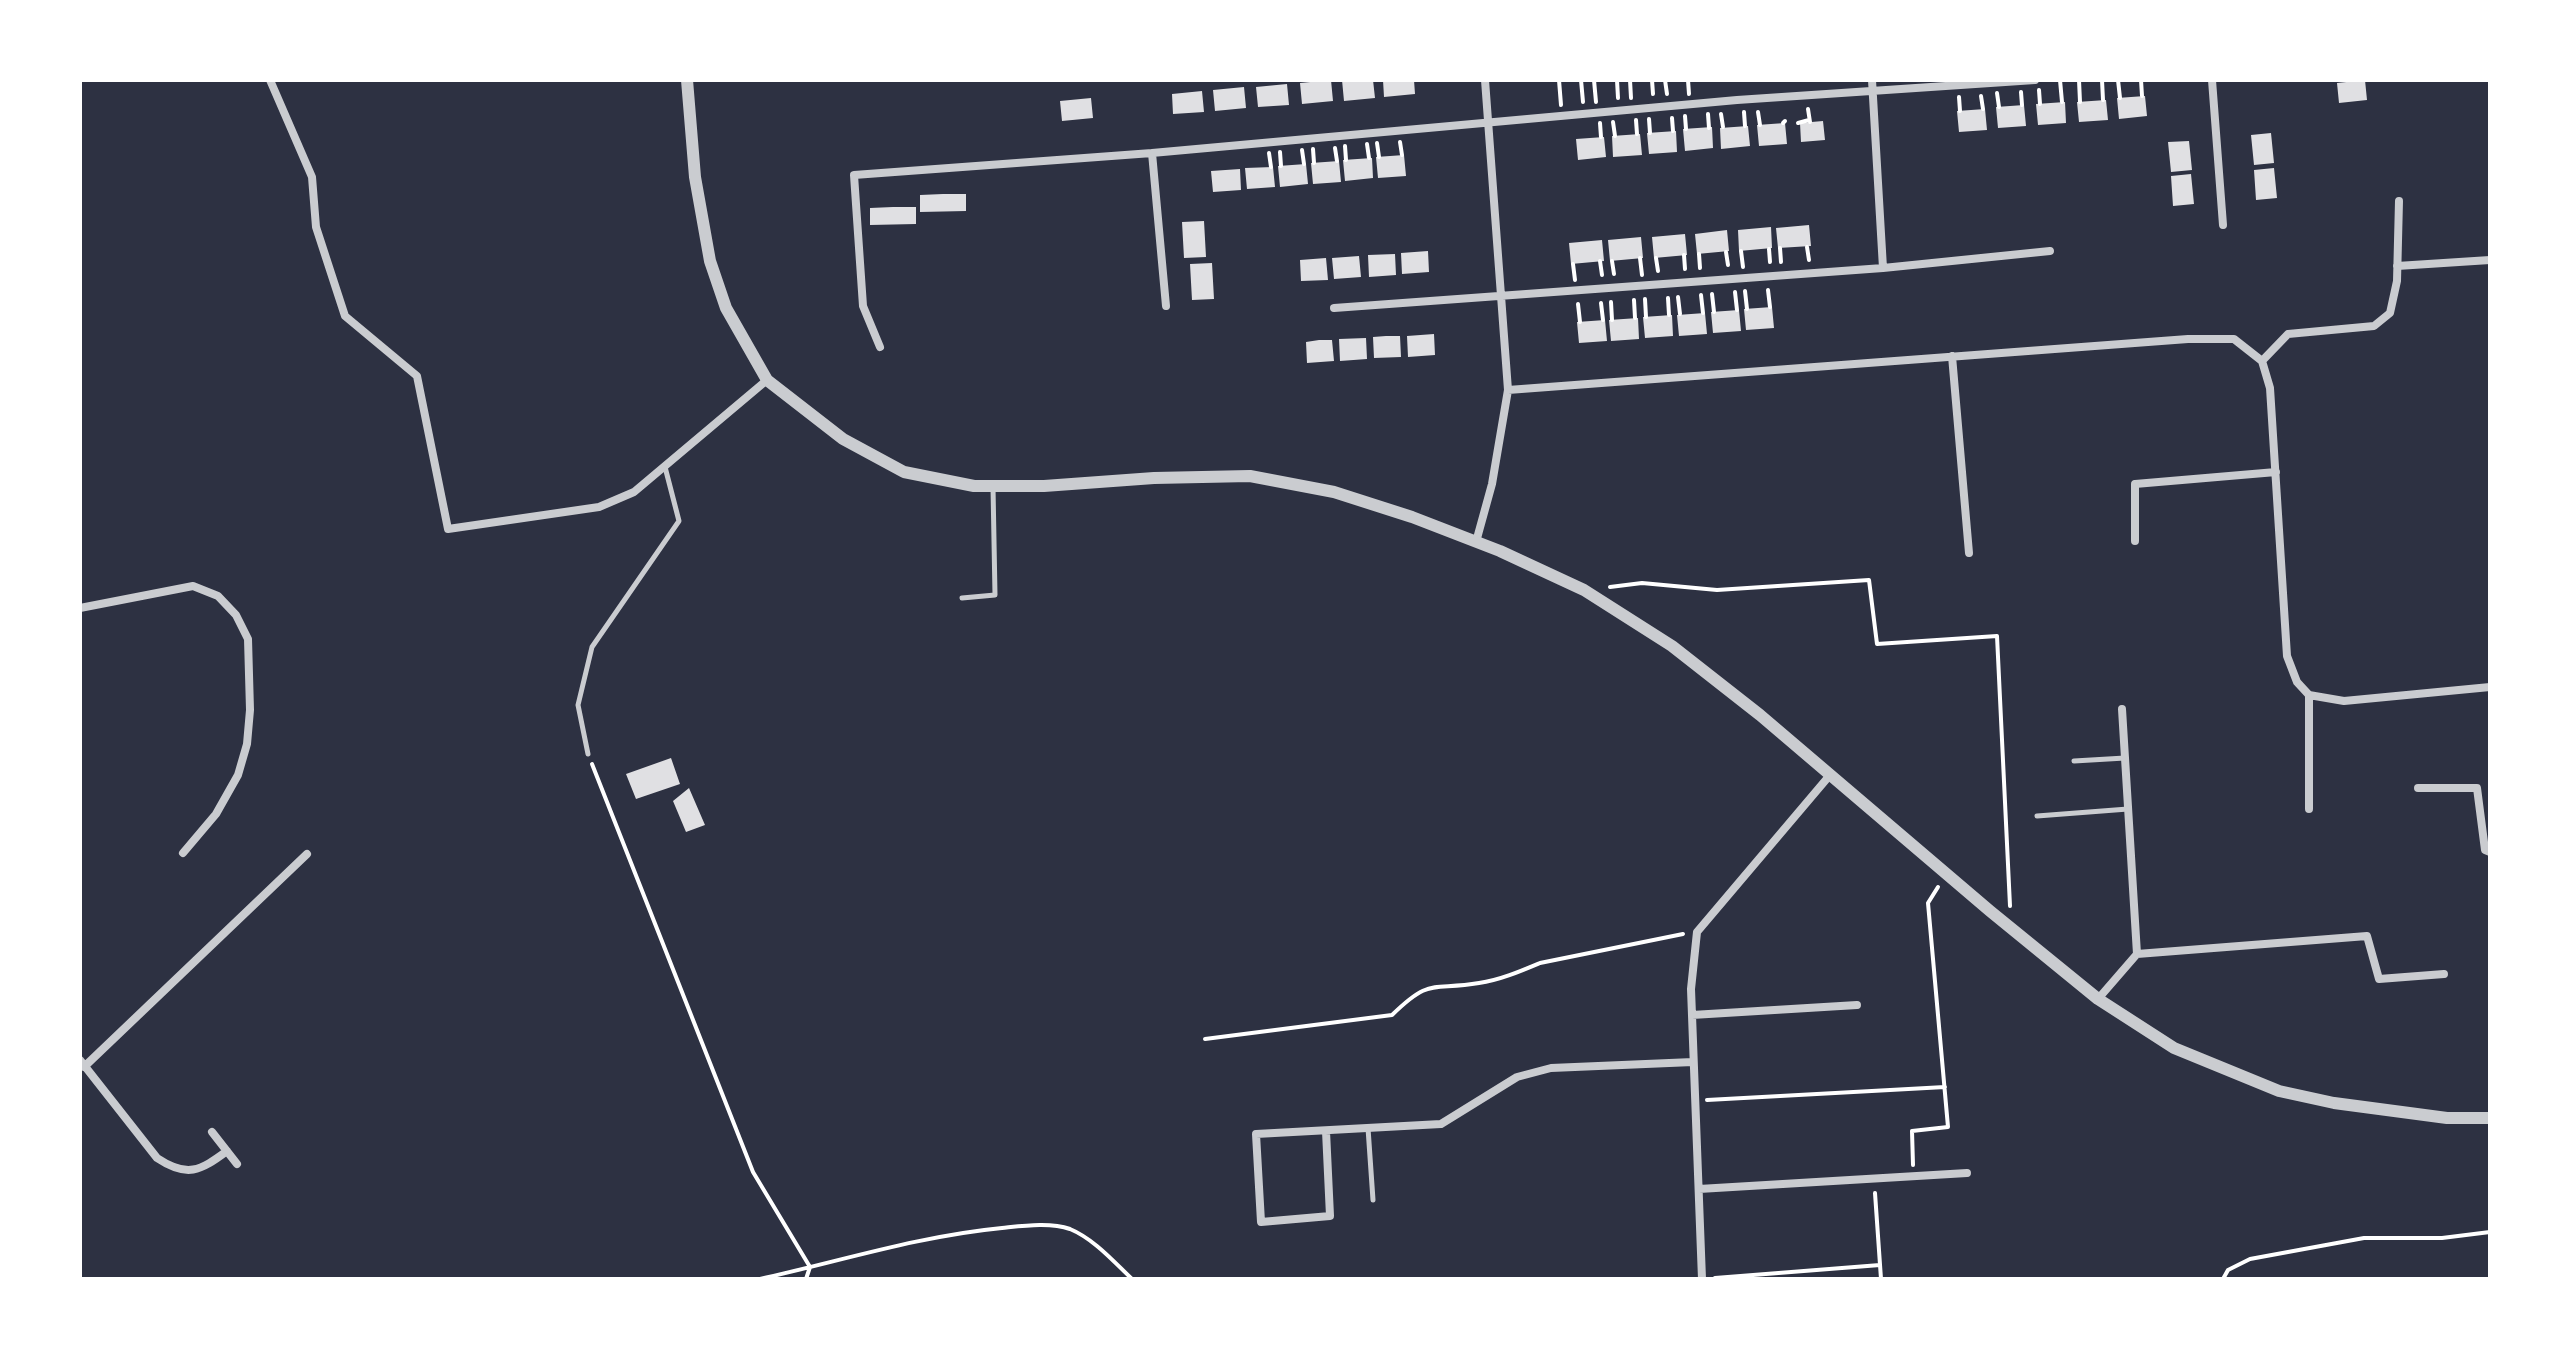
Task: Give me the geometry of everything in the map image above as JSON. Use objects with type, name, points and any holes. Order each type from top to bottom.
[{"type":"street","points":[[270,80],[312,177],[316,227],[345,316],[417,376],[448,529],[599,507],[634,492],[767,380]]},
{"type":"street","points":[[687,80],[695,177],[710,261],[726,308],[767,380],[843,439],[904,472],[974,486],[1250,476],[1334,492],[1476,542],[1584,590],[1672,646],[1760,715],[2098,999],[2174,1048],[2279,1091],[2334,1103],[2447,1118],[2490,1118]]},
{"type":"street","points":[[1476,542],[1492,484],[1508,390],[1485,80]]},
{"type":"street","points":[[880,347],[863,306],[854,175],[1152,153],[1872,85],[2035,80]]},
{"type":"street","points":[[2212,80],[2223,225]]},
{"type":"street","points":[[1872,85],[1883,268]]},
{"type":"street","points":[[1152,153],[1166,306]]},
{"type":"street","points":[[2262,361],[2288,334],[2374,326],[2390,313],[2397,266],[2399,201]]},
{"type":"street","points":[[1334,308],[1883,268],[2050,251]]},
{"type":"street","points":[[2397,266],[2490,260]]},
{"type":"street","points":[[1508,390],[2188,339],[2234,339],[2262,361],[2270,388],[2287,656],[2297,682],[2309,695],[2344,701],[2490,687]]},
{"type":"street","points":[[1952,356],[1969,553]]},
{"type":"street","points":[[2135,541],[2135,484],[2276,472]]},
{"type":"street","points":[[80,608],[193,586],[218,596],[236,615],[248,639],[250,710],[247,744],[238,775],[216,814],[183,853]]},
{"type":"street","points":[[2309,695],[2309,809]]},
{"type":"street","points":[[2098,999],[2137,954],[2122,709]]},
{"type":"street","points":[[1702,1279],[1691,989],[1697,932],[1830,775]]},
{"type":"street","points":[[2418,788],[2477,788],[2485,850],[2490,852]]},
{"type":"street","points":[[227,1151],[203,1169],[187,1171],[169,1166],[157,1158],[82,1064],[307,854]]},
{"type":"street","points":[[2137,954],[2367,936],[2379,979],[2444,974]]},
{"type":"street","points":[[1692,1015],[1857,1005]]},
{"type":"street","points":[[1326,1131],[1330,1216],[1261,1222],[1256,1134],[1441,1124],[1517,1077],[1551,1068],[1693,1062]]},
{"type":"street","points":[[212,1132],[237,1164]]},
{"type":"street","points":[[1699,1189],[1967,1173]]},
{"type":"lane","points":[[588,754],[578,705],[592,647],[679,521],[665,466]]},
{"type":"lane","points":[[962,598],[995,595],[993,486]]},
{"type":"lane","points":[[2074,761],[2125,758]]},
{"type":"lane","points":[[2037,816],[2128,809]]},
{"type":"lane","points":[[1368,1128],[1373,1200]]},
{"type":"path","points":[[1559,80],[1562,115]]},
{"type":"path","points":[[1581,80],[1584,113]]},
{"type":"path","points":[[1594,80],[1597,112]]},
{"type":"path","points":[[2060,80],[2062,102]]},
{"type":"path","points":[[2079,80],[2080,102]]},
{"type":"path","points":[[2102,80],[2103,100]]},
{"type":"path","points":[[2118,80],[2120,98]]},
{"type":"path","points":[[2141,80],[2142,96]]},
{"type":"path","points":[[1798,123],[1809,120]]},
{"type":"path","points":[[1643,286],[1646,317]]},
{"type":"path","points":[[1633,287],[1635,318]]},
{"type":"path","points":[[1604,289],[1612,320]]},
{"type":"path","points":[[1603,320],[1604,289]]},
{"type":"path","points":[[1576,291],[1580,322]]},
{"type":"path","points":[[1584,590],[1642,583],[1717,590],[1869,580],[1877,644],[1997,636],[2011,928]]},
{"type":"path","points":[[588,754],[753,1172],[810,1267],[806,1279]]},
{"type":"path","points":[[1914,1176],[1912,1131],[1948,1127],[1928,903],[1946,874]]},
{"type":"path","points":[[1205,1039],[1392,1015],[1414,995],[1433,986],[1479,983],[1540,963],[1697,932]]},
{"type":"path","points":[[1695,1100],[1945,1087]]},
{"type":"path","points":[[1873,1178],[1881,1279]]},
{"type":"path","points":[[760,1279],[951,1234],[1028,1225],[1069,1229],[1100,1249],[1132,1279]]},
{"type":"path","points":[[2223,1279],[2228,1270],[2250,1259],[2364,1238],[2442,1238],[2490,1232]]},
{"type":"path","points":[[1702,1279],[1880,1265]]},
{"type":"building","points":[[1331,80],[1333,101],[1302,104],[1300,83]]},
{"type":"building","points":[[1342,80],[1373,80],[1375,98],[1344,101]]},
{"type":"building","points":[[1383,80],[1414,80],[1415,94],[1384,97]]},
{"type":"building","points":[[2365,80],[2367,100],[2339,103],[2337,83]]},
{"type":"building","points":[[1287,84],[1289,105],[1258,107],[1256,87]]},
{"type":"building","points":[[1244,87],[1246,108],[1215,111],[1213,90]]},
{"type":"building","points":[[1202,91],[1204,112],[1173,114],[1172,94]]},
{"type":"building","points":[[2145,96],[2147,116],[2119,119],[2117,98]]},
{"type":"building","points":[[1091,98],[1093,118],[1062,121],[1060,101]]},
{"type":"building","points":[[2106,100],[2108,120],[2079,122],[2077,102]]},
{"type":"building","points":[[2065,102],[2066,123],[2038,125],[2036,104]]},
{"type":"building","points":[[2024,105],[2026,126],[1998,128],[1996,107]]},
{"type":"building","points":[[1985,109],[1987,130],[1959,132],[1957,111]]},
{"type":"building","points":[[1823,121],[1825,140],[1801,142],[1800,123]]},
{"type":"building","points":[[1785,123],[1787,144],[1759,146],[1757,125]]},
{"type":"building","points":[[1748,126],[1750,146],[1721,149],[1720,128]]},
{"type":"building","points":[[1712,127],[1713,148],[1685,151],[1683,129]]},
{"type":"building","points":[[1676,131],[1677,152],[1649,154],[1647,133]]},
{"type":"building","points":[[2271,133],[2274,163],[2254,165],[2251,135]]},
{"type":"building","points":[[1640,134],[1642,155],[1613,157],[1612,136]]},
{"type":"building","points":[[1604,137],[1606,157],[1578,160],[1576,139]]},
{"type":"building","points":[[2189,141],[2192,170],[2171,172],[2168,142]]},
{"type":"building","points":[[1404,155],[1406,176],[1378,178],[1376,157]]},
{"type":"building","points":[[1372,158],[1373,178],[1345,181],[1343,160]]},
{"type":"building","points":[[1339,161],[1341,182],[1313,184],[1311,163]]},
{"type":"building","points":[[1306,164],[1308,184],[1280,187],[1278,166]]},
{"type":"building","points":[[1273,167],[1275,187],[1247,189],[1245,168]]},
{"type":"building","points":[[2274,168],[2277,198],[2256,200],[2254,170]]},
{"type":"building","points":[[1240,169],[1241,190],[1213,192],[1211,171]]},
{"type":"building","points":[[2191,174],[2194,204],[2173,206],[2171,176]]},
{"type":"building","points":[[966,194],[966,211],[920,212],[920,195]]},
{"type":"building","points":[[916,207],[916,224],[870,225],[870,208]]},
{"type":"building","points":[[1204,221],[1206,257],[1184,258],[1182,222]]},
{"type":"building","points":[[1809,225],[1811,246],[1778,248],[1776,228]]},
{"type":"building","points":[[1771,227],[1772,248],[1739,251],[1738,230]]},
{"type":"building","points":[[1727,230],[1729,251],[1697,254],[1695,234]]},
{"type":"building","points":[[1685,234],[1687,255],[1654,258],[1652,237]]},
{"type":"building","points":[[1641,237],[1643,258],[1610,261],[1608,240]]},
{"type":"building","points":[[1602,240],[1604,261],[1571,264],[1569,243]]},
{"type":"building","points":[[1428,251],[1429,272],[1402,274],[1401,253]]},
{"type":"building","points":[[1395,254],[1396,275],[1369,277],[1368,255]]},
{"type":"building","points":[[1359,256],[1361,277],[1334,279],[1332,258]]},
{"type":"building","points":[[1326,258],[1328,280],[1301,281],[1300,260]]},
{"type":"building","points":[[1212,263],[1214,299],[1192,300],[1190,264]]},
{"type":"building","points":[[1772,307],[1774,328],[1746,330],[1744,309]]},
{"type":"building","points":[[1739,310],[1741,331],[1713,333],[1711,312]]},
{"type":"building","points":[[1705,313],[1707,334],[1679,336],[1677,315]]},
{"type":"building","points":[[1672,315],[1673,336],[1645,338],[1643,317]]},
{"type":"building","points":[[1638,318],[1639,339],[1611,341],[1609,320]]},
{"type":"building","points":[[1605,320],[1607,341],[1579,343],[1577,322]]},
{"type":"building","points":[[1434,334],[1435,355],[1408,357],[1407,336]]},
{"type":"building","points":[[1400,336],[1401,357],[1374,358],[1373,337]]},
{"type":"building","points":[[1366,338],[1367,359],[1340,361],[1339,339]]},
{"type":"building","points":[[1332,340],[1334,361],[1307,363],[1306,342]]},
{"type":"building","points":[[671,758],[680,784],[636,799],[626,774]]},
{"type":"building","points":[[689,788],[705,825],[686,832],[673,801]]}]
